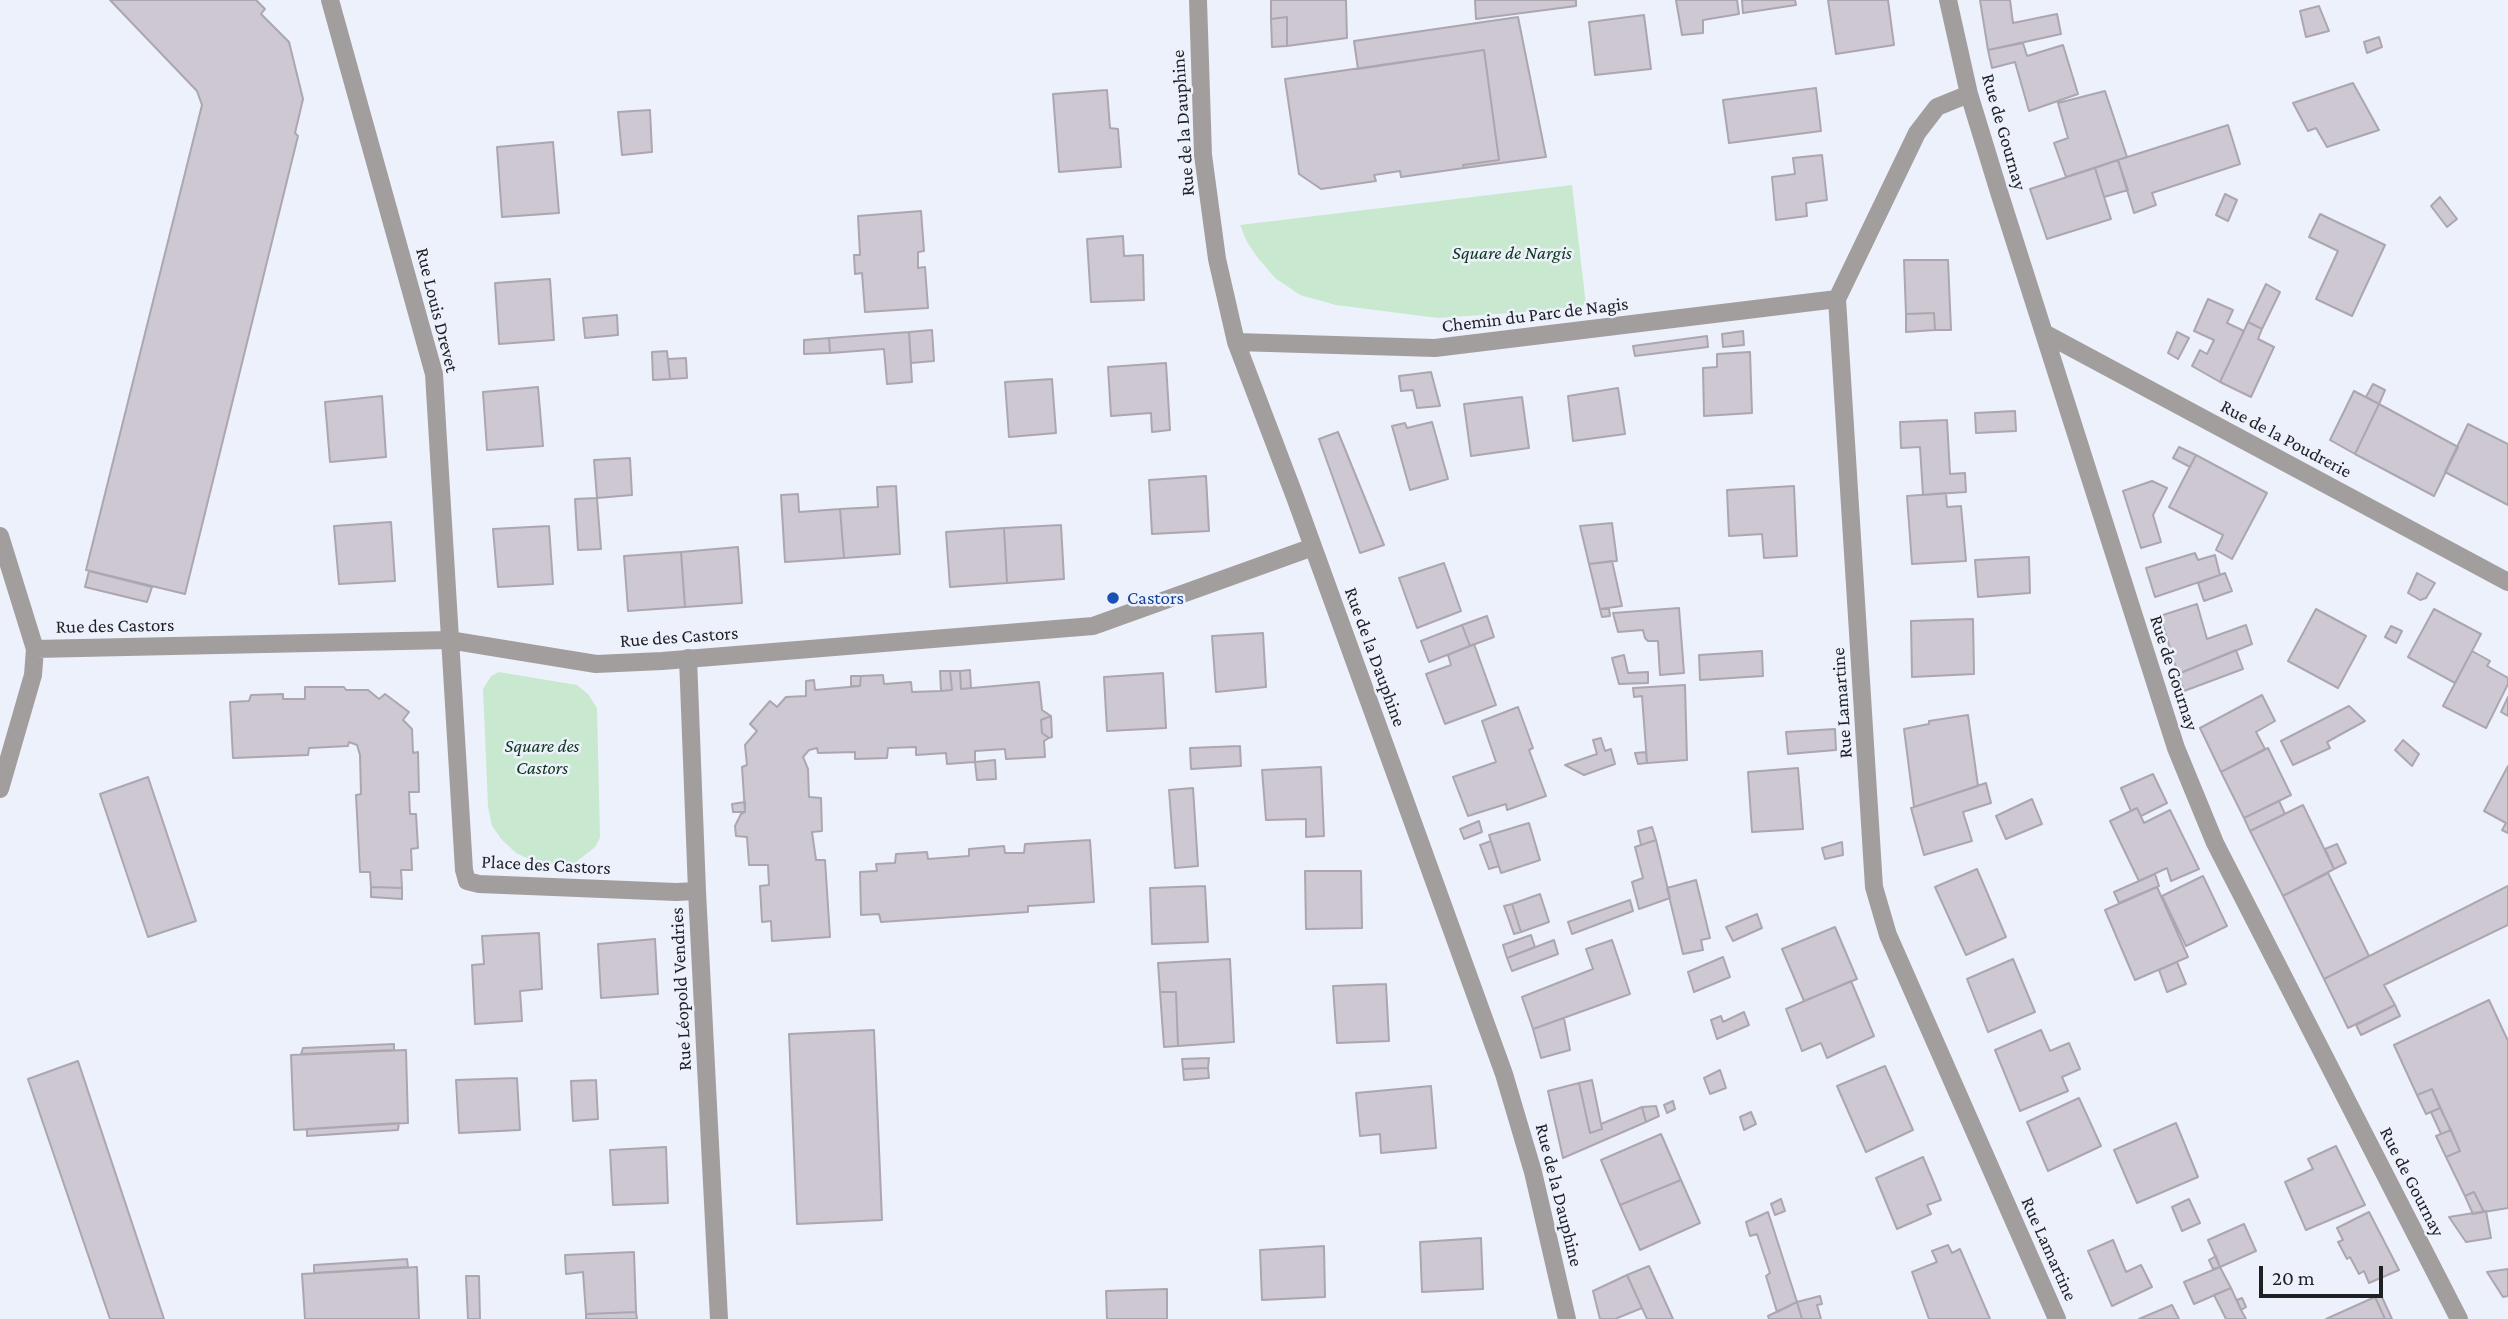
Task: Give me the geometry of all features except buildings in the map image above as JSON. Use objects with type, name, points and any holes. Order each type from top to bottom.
[{"type":"street","name":"Rue Louis Drevet","points":[[330,0],[434,374],[449,639]]},
{"type":"street","name":"Rue de la Dauphine","points":[[1198,0],[1203,155],[1217,259],[1236,342],[1504,1074],[1533,1172],[1567,1319]]},
{"type":"street","name":"Rue de Gournay","points":[[1948,0],[1969,94],[2176,748],[2215,843],[2459,1319]]},
{"type":"street","name":"Rue Lamartine","points":[[1969,94],[1937,107],[1917,133],[1837,299],[1874,887],[1888,934],[2057,1319]]},
{"type":"street","name":"Chemin du Parc de Nagis","points":[[1236,342],[1435,348],[1837,299]]},
{"type":"street","name":"Rue de la Poudrerie","points":[[2044,333],[2508,582]]},
{"type":"street","points":[[0,536],[35,649],[33,675],[0,789]]},
{"type":"street","name":"Rue des Castors","points":[[35,649],[449,639],[596,664],[1093,626],[1312,547]]},
{"type":"street","name":"Place des Castors","points":[[449,639],[464,870],[467,881],[492,885],[697,891]]},
{"type":"street","name":"Rue Léopold Vendries","points":[[688,658],[719,1319]]},
{"type":"green space","name":"Square de Nargis","points":[[1572,185],[1586,305],[1540,311],[1438,318],[1336,305],[1300,295],[1275,278],[1247,242],[1240,225]]},
{"type":"green space","name":"Square des Castors","points":[[499,672],[577,685],[588,694],[597,708],[600,838],[595,847],[575,863],[547,864],[531,860],[516,853],[492,826],[488,807],[483,689],[491,676]]},
{"type":"place","name":"Castors","points":[[1113,598]]}]
